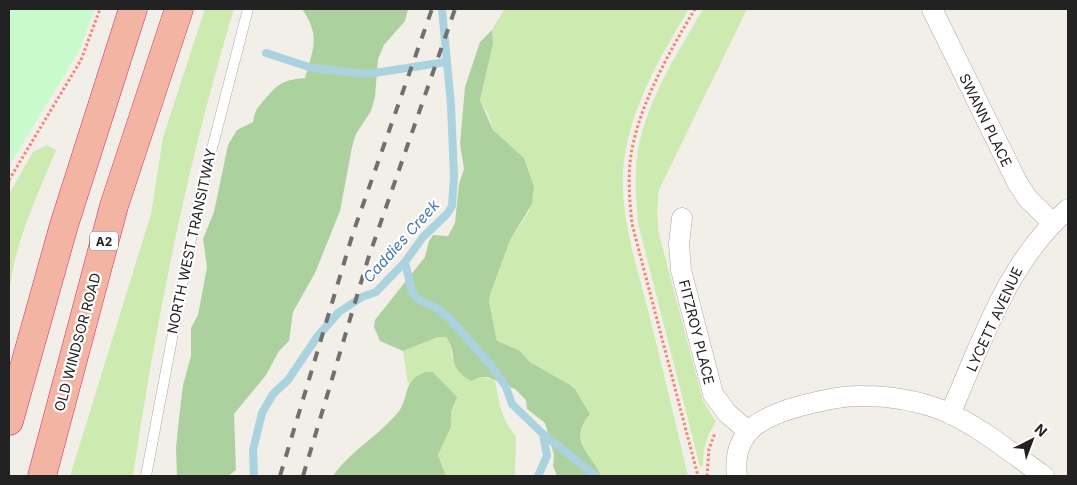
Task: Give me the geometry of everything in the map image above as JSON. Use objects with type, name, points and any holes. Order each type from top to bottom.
[{"type":"highway","points":[[9,421],[64,225],[133,9]]},
{"type":"highway","name":"OLD WINDSOR ROAD","points":[[42,476],[112,215],[179,9]]},
{"type":"street","name":"SWANN PLACE","points":[[932,9],[1017,182],[1028,199],[1053,223]]},
{"type":"street","name":"LYCETT AVENUE","points":[[950,414],[1017,268],[1032,245],[1068,209]]},
{"type":"street","name":"FITZROY PLACE","points":[[682,218],[679,244],[681,270],[713,394],[727,413],[749,432]]},
{"type":"street","points":[[737,476],[738,455],[749,432],[761,420],[773,414],[839,397],[890,397],[916,402],[950,414],[988,436],[1044,476]]},
{"type":"lane","name":"NORTH WEST TRANSITWAY","points":[[146,472],[178,299],[207,161],[248,9]]},
{"type":"path","points":[[9,180],[82,60],[100,9]]},
{"type":"path","points":[[707,476],[712,438],[727,413]]},
{"type":"green space","points":[[9,9],[94,9],[80,49],[9,166]]},
{"type":"green space","points":[[205,9],[234,9],[202,124],[175,241],[152,358],[133,476],[70,476],[151,214],[163,137]]},
{"type":"green space","points":[[302,9],[408,9],[405,21],[384,45],[378,59],[375,97],[371,111],[356,134],[352,147],[340,211],[315,273],[293,312],[289,341],[279,351],[266,375],[234,414],[236,470],[228,476],[177,476],[176,448],[183,385],[191,356],[191,328],[198,315],[207,267],[203,239],[214,212],[228,145],[237,130],[253,122],[258,107],[274,89],[286,81],[305,78],[314,43],[312,27]]},
{"type":"green space","points":[[504,9],[689,9],[658,63],[640,101],[628,141],[623,180],[629,237],[688,476],[601,476],[581,440],[581,432],[590,414],[575,389],[530,362],[519,350],[497,341],[489,302],[490,295],[510,240],[529,211],[534,195],[524,158],[493,130],[489,116],[480,100],[493,44],[492,30]]},
{"type":"green space","points":[[703,9],[747,9],[659,190],[657,212],[659,234],[703,401],[716,422],[707,438],[704,448],[703,466],[700,467],[638,223],[636,178],[638,150],[648,113],[664,77]]},
{"type":"green space","points":[[492,30],[493,44],[480,100],[493,130],[524,158],[534,187],[532,204],[510,240],[490,295],[489,302],[497,341],[519,350],[530,362],[575,389],[590,414],[583,424],[581,432],[583,447],[601,476],[557,476],[553,466],[554,455],[545,423],[527,409],[526,400],[515,389],[488,377],[480,377],[471,381],[463,376],[455,365],[452,349],[446,337],[438,337],[403,351],[380,341],[374,327],[375,320],[425,257],[429,241],[433,235],[448,236],[455,223],[459,184],[464,169],[460,144],[465,87],[480,42]]},
{"type":"green space","points":[[47,145],[56,150],[20,241],[11,279],[9,298],[9,194],[33,152]]},
{"type":"green space","points":[[438,337],[446,337],[450,343],[452,358],[480,376],[495,380],[499,403],[504,417],[516,436],[515,476],[446,476],[438,455],[451,427],[451,412],[456,397],[433,372],[419,374],[408,384],[403,351]]},
{"type":"green space","points":[[433,372],[457,397],[451,412],[451,427],[438,455],[446,476],[333,476],[348,458],[391,420],[399,411],[410,383],[418,375]]},
{"type":"waterway","name":"Caddies Creek","points":[[254,476],[253,450],[262,413],[273,394],[288,380],[317,337],[339,312],[362,297],[376,292],[405,262],[423,237],[447,214],[452,206],[454,177],[451,105],[442,9]]},
{"type":"waterway","points":[[266,53],[312,68],[368,74],[446,62]]},
{"type":"waterway","points":[[405,262],[412,292],[418,299],[438,309],[450,319],[490,364],[506,387],[512,404],[543,434],[547,456],[538,476]]},
{"type":"waterway","points":[[543,434],[596,476]]},
{"type":"railway","points":[[280,476],[353,233],[432,9]]},
{"type":"railway","points":[[303,476],[368,259],[455,9]]}]
